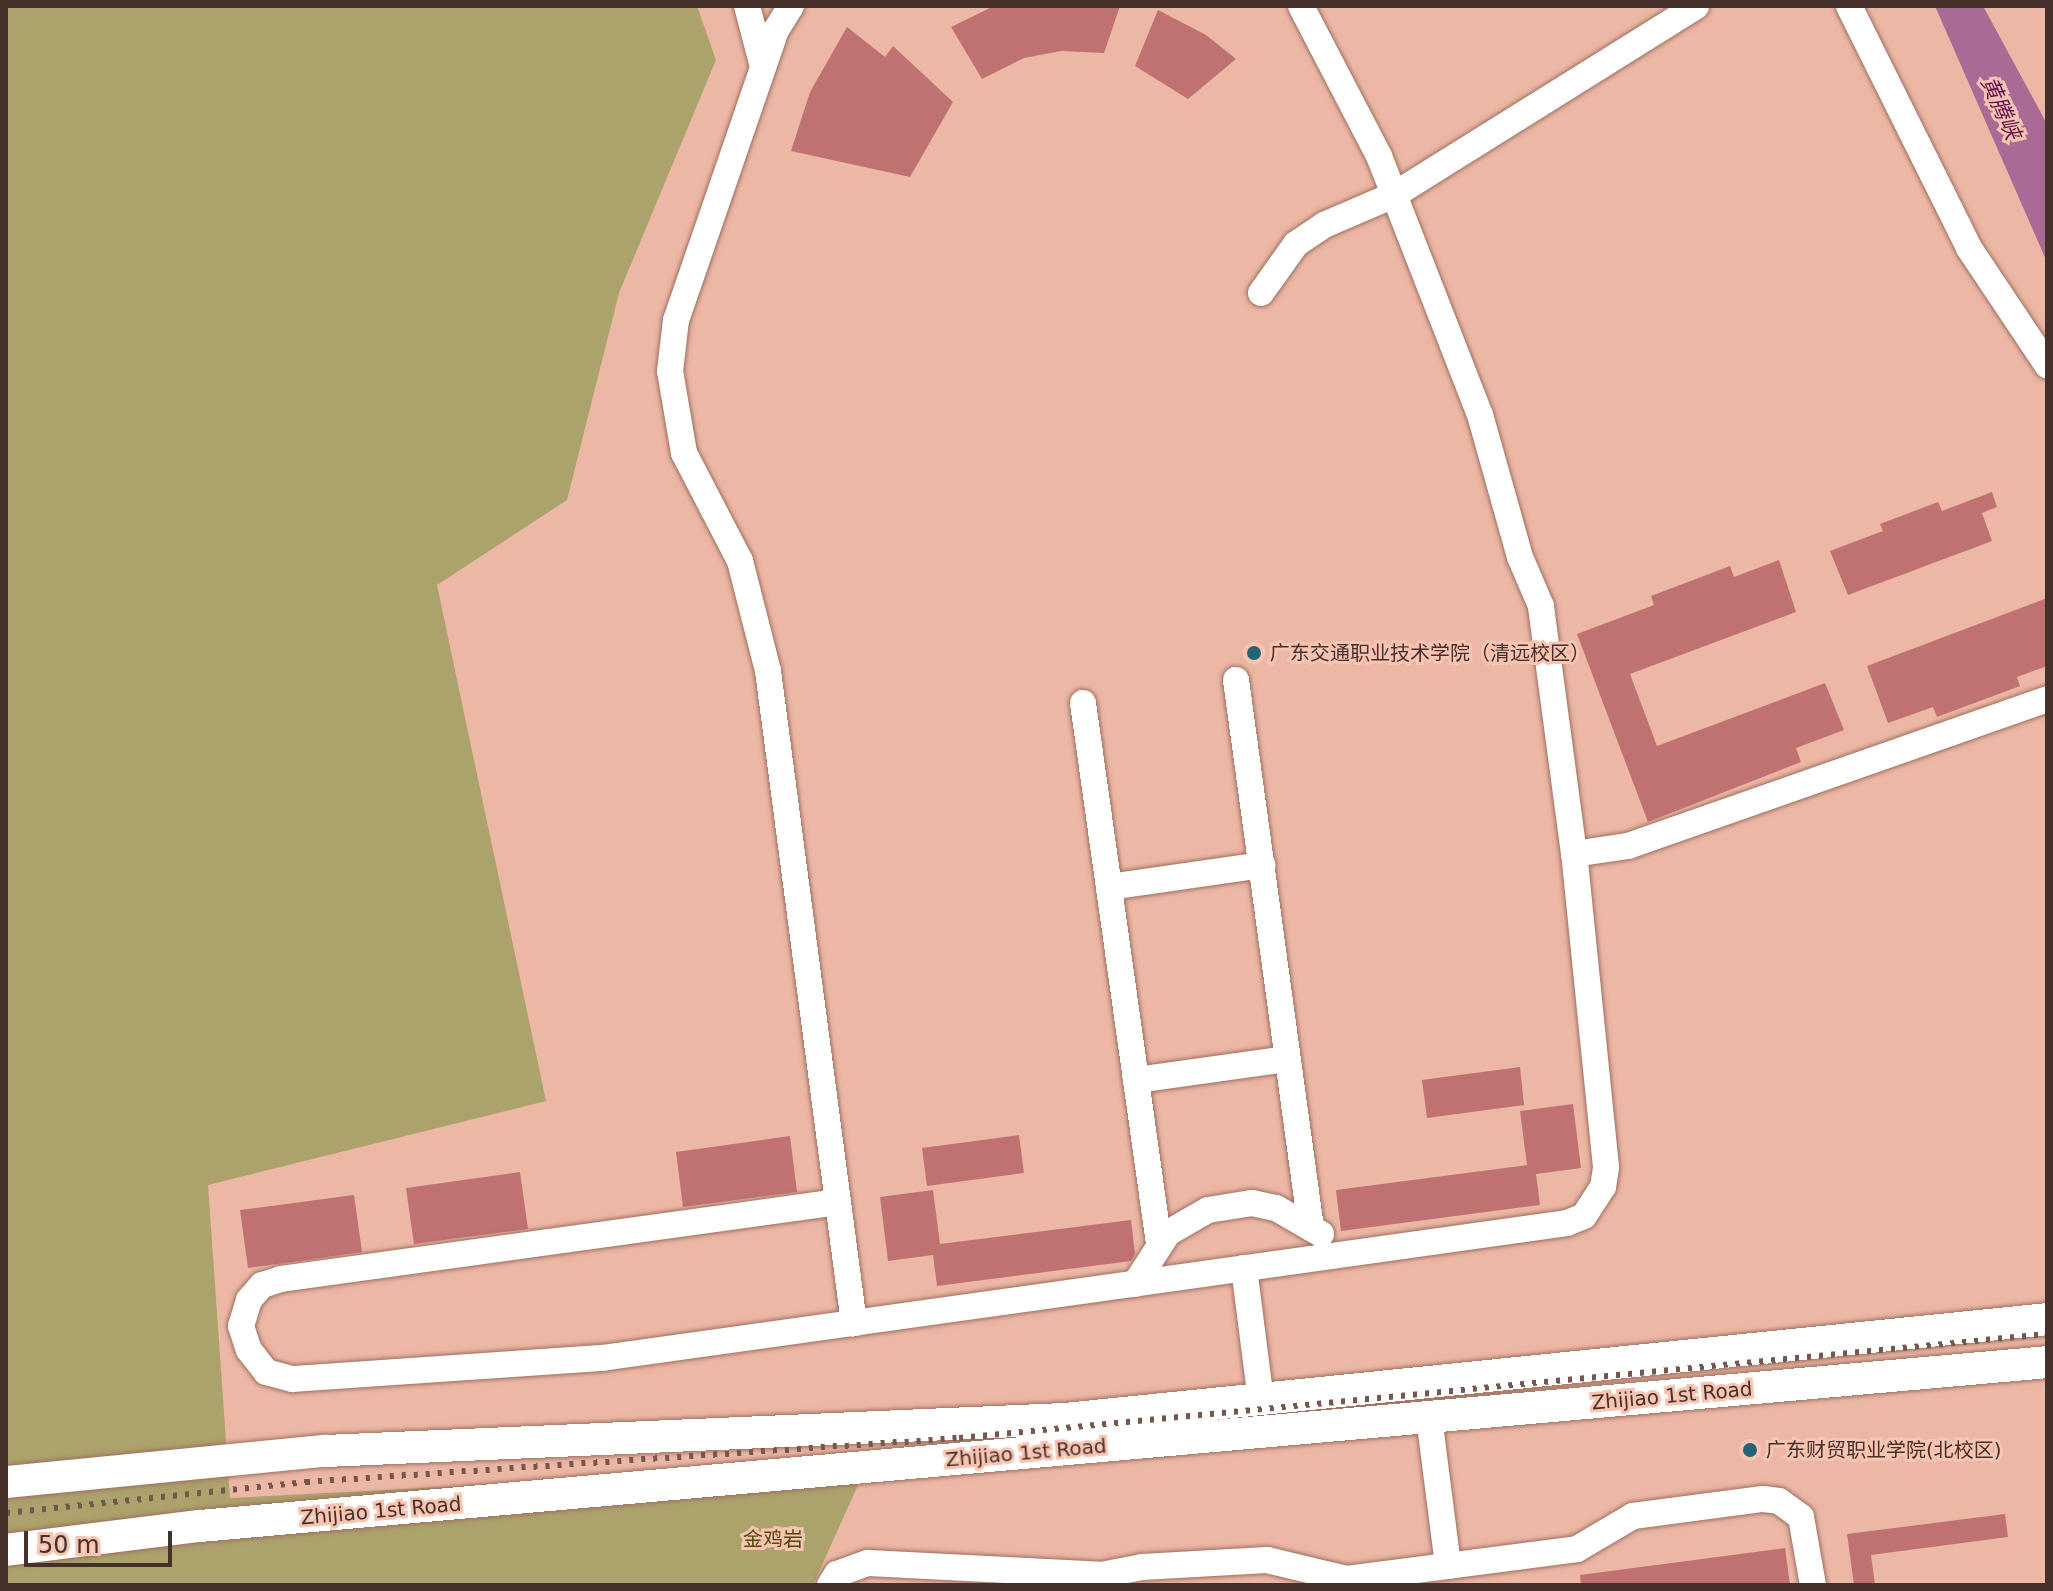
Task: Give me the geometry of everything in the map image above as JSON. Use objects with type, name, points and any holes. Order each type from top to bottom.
[{"type":"main road","name":"Zhijiao 1st Road","points":[[6,1482],[175,1462],[325,1451],[1065,1419],[2047,1319]]},
{"type":"main road","name":"Zhijiao 1st Road","points":[[6,1550],[200,1526],[2047,1362]]},
{"type":"street","points":[[747,6],[763,67]]},
{"type":"street","points":[[791,6],[763,67],[676,320],[670,371],[684,453],[740,561],[768,671],[854,1323]]},
{"type":"street","points":[[838,1202],[281,1279],[262,1285],[249,1300],[241,1326],[249,1350],[266,1372],[293,1379],[602,1358],[1567,1223],[1584,1216],[1596,1202],[1606,1167],[1574,854],[1541,606],[1520,557],[1480,415],[1394,195],[1301,6]]},
{"type":"street","points":[[1261,293],[1296,244],[1324,225],[1394,195],[1696,6]]},
{"type":"street","points":[[1849,6],[1969,248],[2047,365]]},
{"type":"street","points":[[1236,680],[1311,1228]]},
{"type":"street","points":[[1574,854],[1628,846],[2047,699]]},
{"type":"street","points":[[1083,703],[1159,1244]]},
{"type":"street","points":[[1109,887],[1262,865]]},
{"type":"street","points":[[1136,1080],[1288,1059]]},
{"type":"street","points":[[1135,1284],[1159,1244],[1187,1219],[1230,1205],[1276,1208],[1311,1228],[1340,1255]]},
{"type":"street","points":[[1244,1268],[1261,1400]]},
{"type":"street","points":[[1429,1417],[1448,1566]]},
{"type":"street","points":[[830,1585],[837,1574],[868,1563],[1102,1580],[1142,1567],[1267,1560],[1347,1579],[1577,1549],[1633,1516],[1763,1499],[1779,1501],[1801,1517],[1813,1585]]},
{"type":"green space","name":"金鸡岩","points":[[6,6],[697,6],[716,60],[619,293],[567,500],[437,585],[546,1101],[208,1185],[230,1498],[867,1465],[813,1585],[6,1585]]},
{"type":"water","name":"黄腾峡","points":[[1935,6],[1983,6],[2047,124],[2047,262]]},
{"type":"building","points":[[994,6],[1120,6],[1104,53],[1061,51],[1024,58],[982,79],[951,27]]},
{"type":"building","points":[[1158,10],[1206,35],[1236,59],[1188,99],[1135,66]]},
{"type":"building","points":[[847,27],[885,57],[893,46],[953,102],[910,177],[791,151],[810,92]]},
{"type":"building","points":[[1992,492],[1997,507],[1982,513],[1992,541],[1848,595],[1830,551],[1883,531],[1880,524],[1938,502],[1942,511]]},
{"type":"building","points":[[1779,560],[1796,612],[1630,674],[1657,746],[1825,683],[1844,730],[1796,748],[1801,762],[1648,822],[1577,634],[1654,605],[1651,596],[1730,566],[1734,577]]},
{"type":"building","points":[[2047,598],[2047,666],[2017,677],[2020,686],[1937,717],[1933,707],[1888,723],[1867,666]]},
{"type":"building","points":[[1520,1067],[1524,1105],[1427,1118],[1422,1080]]},
{"type":"building","points":[[1573,1104],[1581,1168],[1536,1174],[1540,1205],[1341,1231],[1336,1190],[1527,1165],[1520,1111]]},
{"type":"building","points":[[1019,1135],[1024,1173],[927,1186],[922,1148]]},
{"type":"building","points":[[790,1136],[797,1192],[683,1207],[676,1152]]},
{"type":"building","points":[[520,1172],[528,1229],[414,1244],[406,1188]]},
{"type":"building","points":[[933,1190],[940,1244],[1131,1220],[1135,1254],[1131,1261],[937,1286],[933,1255],[888,1261],[880,1197]]},
{"type":"building","points":[[354,1195],[362,1252],[248,1268],[240,1210]]},
{"type":"building","points":[[2005,1514],[2008,1537],[1871,1555],[1875,1585],[1854,1585],[1847,1534]]},
{"type":"building","points":[[1785,1548],[1790,1585],[1581,1585],[1580,1575]]},
{"type":"railway","points":[[6,1513],[306,1482],[959,1438],[2047,1334]]},
{"type":"place","name":"广东交通职业技术学院（清远校区）","points":[[1254,653]]},
{"type":"place","name":"广东财贸职业学院(北校区)","points":[[1750,1450]]}]
